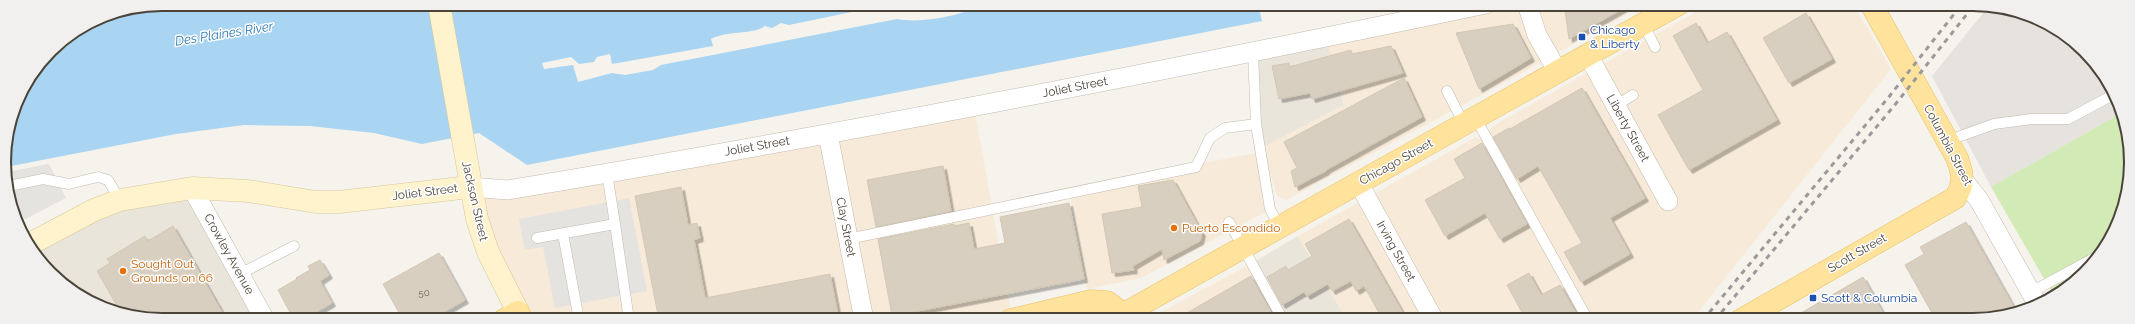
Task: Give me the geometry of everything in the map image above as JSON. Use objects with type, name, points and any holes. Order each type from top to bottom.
[{"type":"main road","name":"Chicago Street","points":[[1130,313],[1358,182],[1667,11]]},
{"type":"main road","name":"Columbia Street","points":[[1875,11],[1957,158],[1963,180]]},
{"type":"main road","name":"Scott Street","points":[[1752,313],[1955,198],[1961,189],[1963,180]]},
{"type":"main road","points":[[1045,313],[1092,301],[1108,302],[1117,313]]},
{"type":"street","name":"Jackson Street","points":[[440,11],[477,220],[512,313]]},
{"type":"street","name":"Joliet Street","points":[[34,242],[94,210],[120,200],[192,188],[248,191],[308,201],[339,202],[470,187],[508,190],[828,134],[1253,53],[1453,11]]},
{"type":"street","points":[[1529,11],[1537,35],[1558,72]]},
{"type":"street","name":"Liberty Street","points":[[1588,55],[1668,201]]},
{"type":"street","name":"Clay Street","points":[[828,134],[863,313]]},
{"type":"street","name":"Columbia Street","points":[[1963,180],[1979,200],[2035,298]]},
{"type":"street","name":"Irving Street","points":[[1358,182],[1427,313]]},
{"type":"street","name":"Crowley Avenue","points":[[192,188],[261,313]]},
{"type":"lane","points":[[1644,25],[1655,47]]},
{"type":"lane","points":[[1253,53],[1256,124],[1270,209],[1280,228]]},
{"type":"lane","points":[[1447,91],[1470,120],[1584,313]]},
{"type":"lane","points":[[1615,106],[1633,95]]},
{"type":"lane","points":[[1947,141],[1994,124],[2032,119],[2068,119],[2109,97]]},
{"type":"lane","points":[[848,239],[1196,167],[1210,138],[1225,128],[1256,124]]},
{"type":"lane","points":[[607,173],[628,313]]},
{"type":"lane","points":[[13,185],[43,179],[69,184],[98,177],[108,180],[120,200]]},
{"type":"lane","points":[[1229,222],[1278,313]]},
{"type":"lane","points":[[537,238],[615,224]]},
{"type":"lane","points":[[563,234],[578,313]]},
{"type":"lane","points":[[240,274],[294,246]]},
{"type":"lane","points":[[2035,298],[2081,268]]},
{"type":"shaded area","points":[[1465,11],[1632,11],[1511,79],[1286,200],[1277,196],[1262,148],[1344,105],[1327,39]]},
{"type":"shaded area","points":[[1698,11],[1857,11],[1891,69],[1698,313],[1588,313],[1488,133],[1493,126]]},
{"type":"shaded area","points":[[1985,11],[2012,16],[2031,22],[2057,36],[2073,48],[2087,62],[2099,78],[2113,104],[2117,116],[1991,187],[1932,76]]},
{"type":"shaded area","points":[[1327,39],[1344,105],[1262,148],[1254,53]]},
{"type":"shaded area","points":[[974,108],[1011,313],[521,313],[471,188]]},
{"type":"shaded area","points":[[1476,137],[1483,141],[1581,313],[1343,313],[1298,236]]},
{"type":"shaded area","points":[[1260,152],[1269,210],[1141,278],[1087,289],[1069,189]]},
{"type":"shaded area","points":[[49,164],[66,198],[22,221],[16,201],[11,171]]},
{"type":"shaded area","points":[[191,190],[257,313],[142,312],[104,302],[86,293],[62,276],[48,262],[34,243],[94,211]]},
{"type":"shaded area","points":[[629,198],[647,291],[555,308],[543,247],[525,250],[519,219]]},
{"type":"shaded area","points":[[1298,236],[1343,313],[1280,313],[1252,263]]},
{"type":"shaded area","points":[[1252,263],[1280,313],[1159,313]]},
{"type":"green space","points":[[2117,116],[2123,142],[2124,172],[2119,201],[2113,220],[2104,238],[2087,262],[2073,276],[2057,288],[2051,291],[1991,187]]},
{"type":"water","name":"Des Plaines River","points":[[856,11],[789,25],[781,23],[772,28],[765,26],[753,31],[724,34],[711,39],[713,46],[612,64],[610,54],[597,57],[594,62],[579,64],[571,57],[542,63],[544,69],[573,65],[578,82],[612,73],[625,75],[653,70],[661,65],[897,19],[919,20],[943,18],[969,11],[1260,11],[1262,21],[527,165],[479,133],[422,144],[374,133],[310,126],[244,125],[176,134],[11,166],[12,142],[22,104],[31,86],[48,62],[62,48],[86,31],[104,22],[142,12]]},
{"type":"building","points":[[1565,11],[1619,11],[1569,39]]},
{"type":"building","points":[[1806,13],[1832,59],[1789,83],[1763,38]]},
{"type":"building","points":[[1696,23],[1707,43],[1727,32],[1777,120],[1689,170],[1658,115],[1703,90],[1673,36]]},
{"type":"building","points":[[1513,24],[1531,58],[1479,89],[1456,33]]},
{"type":"building","points":[[1391,46],[1403,73],[1312,99],[1310,93],[1279,99],[1272,66],[1289,63],[1289,67],[1351,50],[1352,54]]},
{"type":"building","points":[[1404,78],[1422,117],[1295,187],[1291,171],[1297,168],[1284,142]]},
{"type":"building","points":[[1582,88],[1645,198],[1610,218],[1630,254],[1581,282],[1564,252],[1582,243],[1538,166],[1517,179],[1493,137]]},
{"type":"building","points":[[1482,143],[1527,224],[1500,239],[1485,213],[1445,236],[1425,200],[1465,178],[1454,159]]},
{"type":"building","points":[[943,166],[951,211],[876,227],[867,180]]},
{"type":"building","points":[[1173,180],[1202,233],[1200,241],[1164,260],[1162,249],[1133,266],[1134,270],[1112,273],[1102,214],[1142,207],[1138,186]]},
{"type":"building","points":[[681,187],[688,225],[697,223],[700,238],[694,240],[705,298],[830,274],[838,313],[658,313],[635,196]]},
{"type":"building","points":[[1069,203],[1084,279],[908,313],[891,313],[878,239],[954,224],[954,226],[969,223],[974,249],[1005,243],[1000,217]]},
{"type":"building","points":[[1349,219],[1403,313],[1379,313],[1364,286],[1356,291],[1351,281],[1332,291],[1328,284],[1307,296],[1304,292],[1282,305],[1267,277],[1286,266],[1288,270],[1312,256],[1305,244]]},
{"type":"building","points":[[1966,222],[2014,307],[1983,313],[1932,313],[1905,265],[1924,254],[1920,247]]},
{"type":"building","points":[[173,226],[222,312],[152,313],[117,306],[97,271],[110,263],[107,259],[145,236],[148,241]]},
{"type":"building","points":[[439,253],[465,300],[442,313],[399,313],[383,284]]},
{"type":"building","points":[[320,260],[329,275],[320,281],[332,303],[314,313],[290,313],[278,290],[310,270],[308,266]]},
{"type":"building","points":[[1529,273],[1541,295],[1560,285],[1576,313],[1522,313],[1507,285]]},
{"type":"building","points":[[1251,276],[1271,313],[1187,313]]},
{"type":"building","points":[[1863,277],[1883,313],[1801,313]]},
{"type":"railway","points":[[1709,313],[1888,98],[1956,11]]},
{"type":"railway","points":[[1721,313],[1894,106],[1969,11]]},
{"type":"place","name":"Chicago & Liberty","points":[[1582,37]]},
{"type":"place","name":"Puerto Escondido","points":[[1174,228]]},
{"type":"place","name":"Sought Out Grounds on 66","points":[[123,271]]},
{"type":"place","name":"Scott & Columbia","points":[[1813,298]]}]
